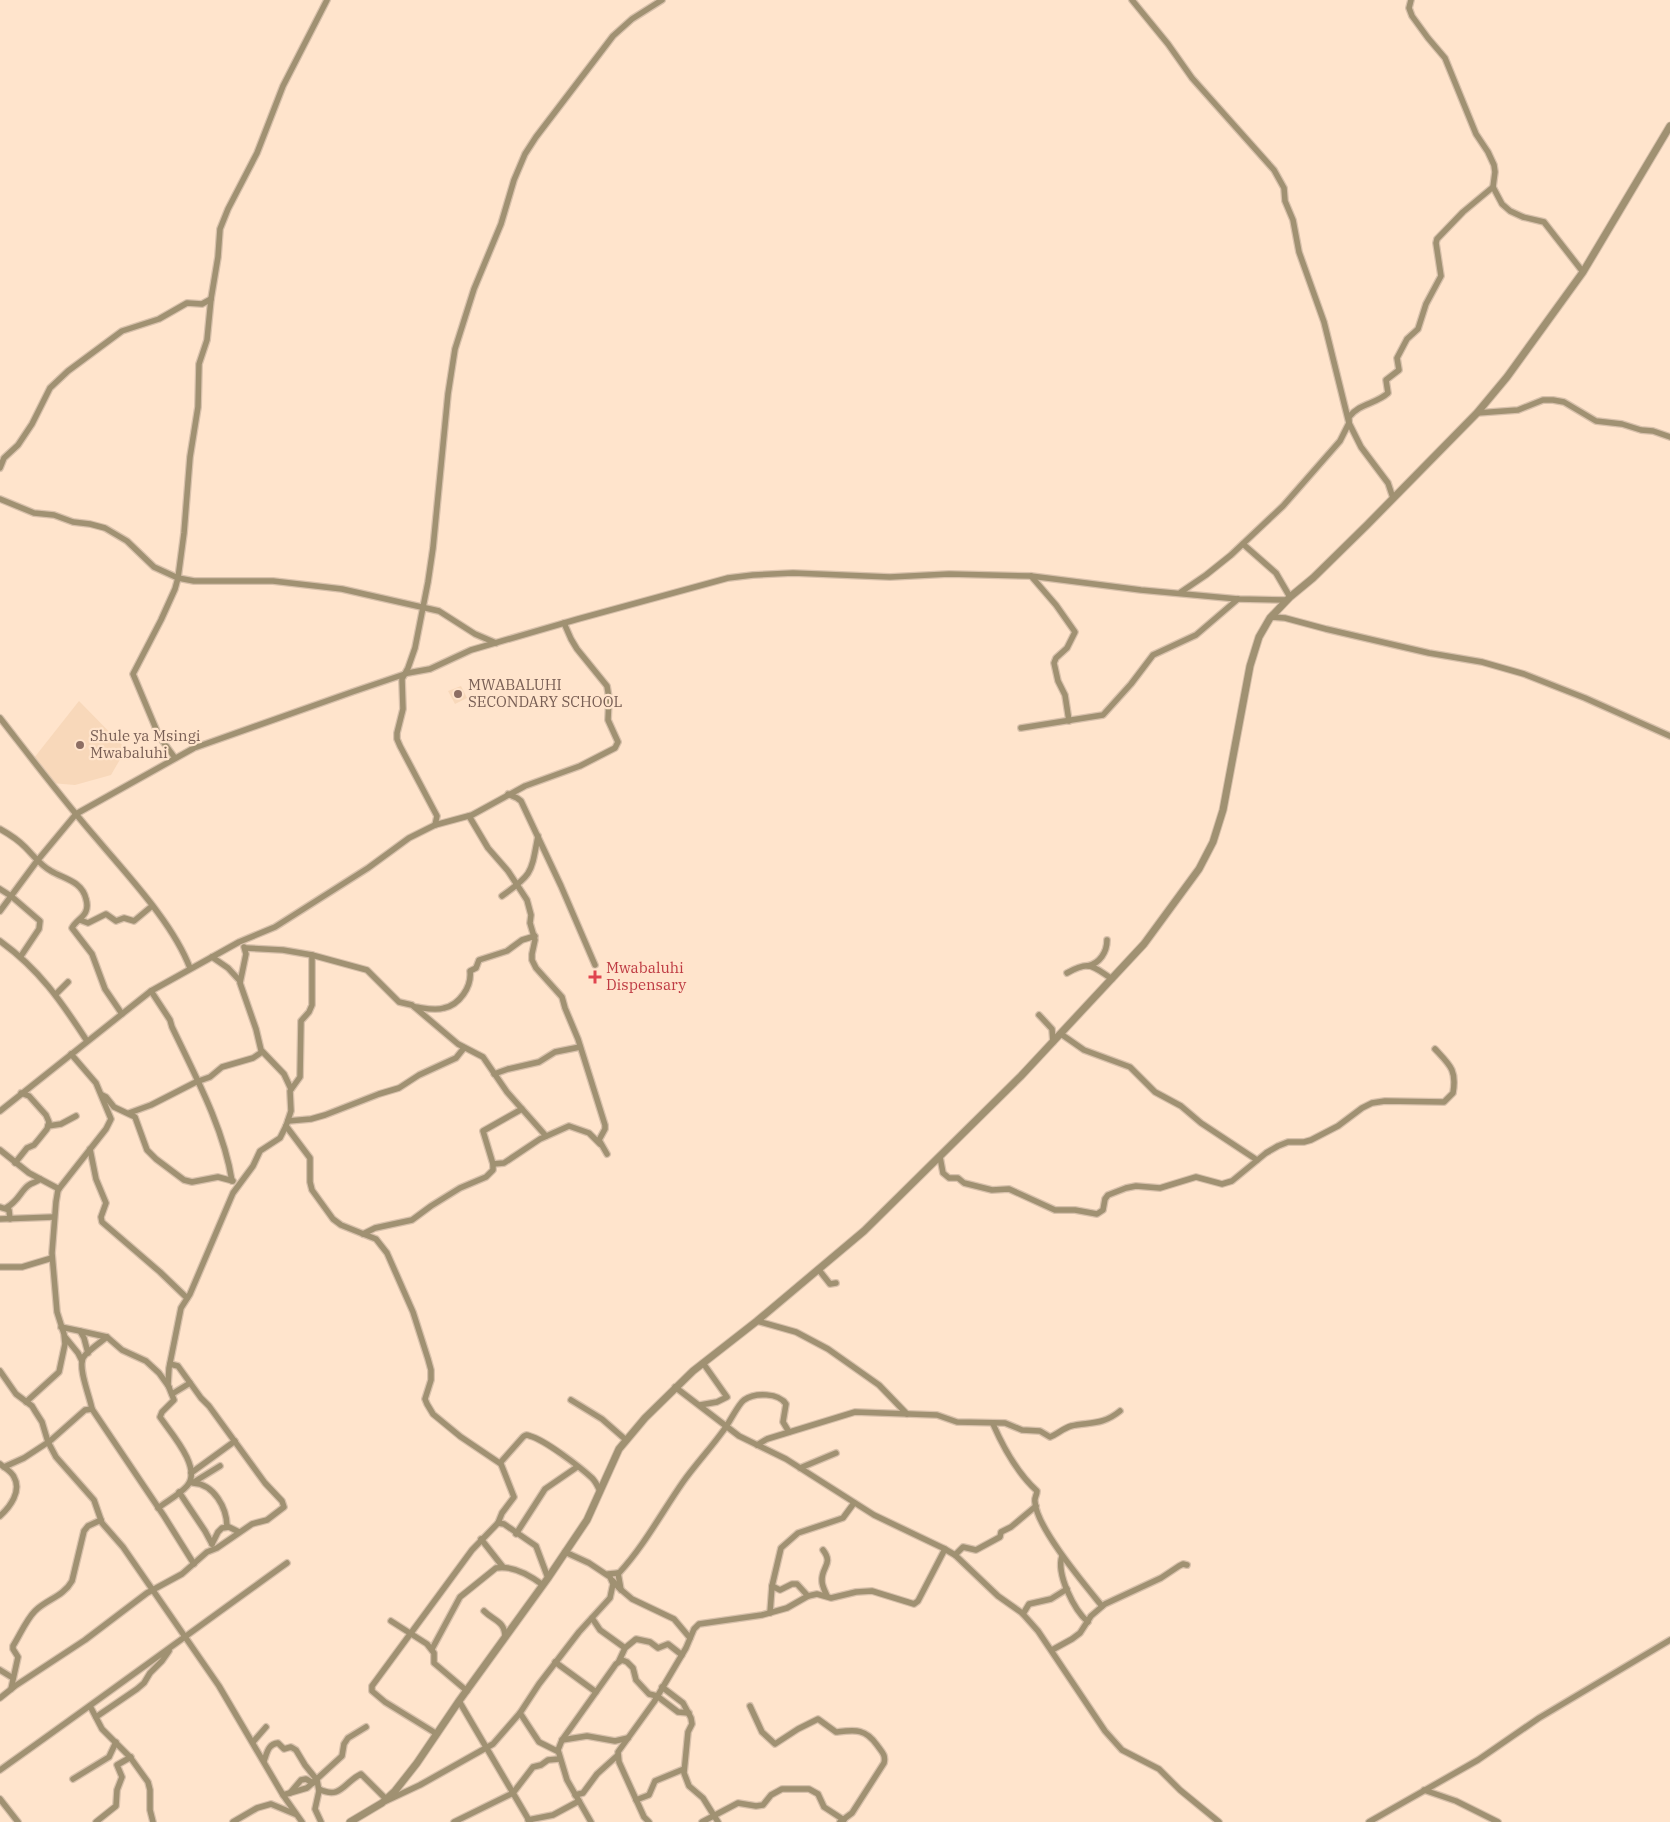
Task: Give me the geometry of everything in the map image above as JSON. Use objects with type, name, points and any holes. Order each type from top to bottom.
[{"type":"street","points":[[176,758],[156,732],[133,674],[161,620],[178,578],[184,533],[190,457],[198,407],[199,364],[207,340],[220,229],[225,215],[257,152],[283,86],[326,0]]},
{"type":"street","points":[[435,825],[437,816],[397,739],[403,709],[401,685],[413,655],[424,607],[433,548],[448,394],[455,349],[474,289],[502,224],[514,180],[525,154],[536,136],[609,41],[625,25],[662,0]]},
{"type":"street","points":[[1132,0],[1168,44],[1192,78],[1274,170],[1284,186],[1285,201],[1293,220],[1298,252],[1324,322],[1349,423],[1361,447],[1388,483],[1393,498]]},
{"type":"street","points":[[1411,0],[1409,8],[1412,16],[1445,58],[1476,134],[1491,158],[1495,170],[1493,187],[1502,204],[1523,217],[1544,222],[1583,272]]},
{"type":"street","points":[[384,1801],[417,1763],[466,1690],[548,1578],[587,1520],[610,1467],[626,1440],[675,1387],[864,1232],[1061,1034],[1160,924],[1199,869],[1213,842],[1223,810],[1250,666],[1259,637],[1270,618],[1288,599],[1313,578],[1477,413],[1543,329],[1583,272],[1670,126]]},
{"type":"street","points":[[1181,592],[1206,575],[1243,544],[1283,506],[1340,441],[1349,423],[1349,417],[1356,409],[1388,393],[1386,380],[1399,370],[1397,358],[1407,339],[1418,329],[1426,304],[1441,276],[1437,239],[1463,212],[1493,187]]},
{"type":"street","points":[[0,468],[4,458],[18,445],[32,424],[50,388],[68,371],[122,331],[158,319],[187,303],[202,304],[211,300]]},
{"type":"street","points":[[1477,413],[1518,410],[1543,400],[1553,400],[1564,402],[1596,422],[1622,424],[1670,437]]},
{"type":"street","points":[[0,499],[32,512],[54,515],[73,522],[105,528],[127,541],[154,567],[178,578],[194,581],[285,582],[342,590],[424,607],[443,613],[475,634],[496,643]]},
{"type":"street","points":[[1243,544],[1276,573],[1288,599]]},
{"type":"street","points":[[0,911],[37,861],[76,814],[176,758],[214,740],[405,674],[430,669],[464,653],[564,623],[728,578],[753,574],[793,573],[902,577],[976,574],[1032,576],[1141,590],[1181,592],[1238,599],[1288,599]]},
{"type":"street","points":[[1032,576],[1056,605],[1075,633],[1067,648],[1056,658],[1054,663],[1058,681],[1065,695],[1069,721]]},
{"type":"street","points":[[1021,728],[1103,715],[1131,684],[1153,655],[1196,635],[1238,599]]},
{"type":"street","points":[[1270,618],[1285,618],[1429,652],[1474,660],[1524,674],[1585,698],[1670,736]]},
{"type":"street","points":[[0,1112],[151,991],[239,942],[275,927],[368,868],[409,838],[435,825],[469,816],[508,794],[580,766],[612,750],[617,745],[608,720],[610,698],[607,686],[577,649],[564,623]]},
{"type":"street","points":[[0,718],[152,906],[179,945],[190,968]]},
{"type":"street","points":[[508,794],[521,802],[538,836],[594,965]]},
{"type":"street","points":[[469,816],[488,848],[518,885],[527,900],[531,915],[530,923],[535,936],[532,957],[534,965],[560,994],[580,1046],[606,1127],[599,1138],[600,1144]]},
{"type":"street","points":[[0,829],[18,840],[37,861],[51,871],[80,886],[87,900],[85,914],[73,926],[73,930],[92,954],[105,989],[122,1014]]},
{"type":"street","points":[[502,896],[518,885],[530,871],[538,836]]},
{"type":"street","points":[[0,888],[38,918],[41,924],[21,956]]},
{"type":"street","points":[[80,920],[90,922],[106,914],[116,921],[124,918],[134,921],[152,906]]},
{"type":"street","points":[[245,948],[284,950],[312,955],[365,969],[398,1002],[437,1010],[448,1007],[468,989],[471,980],[470,971],[476,968],[479,960],[507,951],[519,942],[535,936]]},
{"type":"street","points":[[1067,973],[1079,966],[1095,964],[1106,949],[1107,940]]},
{"type":"street","points":[[0,941],[21,956],[56,994],[87,1041]]},
{"type":"street","points":[[239,942],[245,948],[246,954],[240,981]]},
{"type":"street","points":[[291,1089],[300,1077],[301,1022],[312,1005],[312,955]]},
{"type":"street","points":[[190,1484],[190,1464],[160,1417],[162,1412],[173,1402],[168,1384],[181,1310],[233,1193],[253,1166],[260,1152],[280,1138],[291,1111],[291,1089],[284,1074],[262,1052],[240,981],[228,968],[212,957]]},
{"type":"street","points":[[1088,966],[1112,979]]},
{"type":"street","points":[[56,994],[68,982]]},
{"type":"street","points":[[151,991],[170,1020],[199,1081],[226,1155],[232,1181]]},
{"type":"street","points":[[414,1006],[464,1048],[476,1052],[483,1057],[506,1092],[546,1136]]},
{"type":"street","points":[[1039,1015],[1052,1029],[1053,1042]]},
{"type":"street","points":[[1061,1034],[1084,1050],[1130,1067],[1155,1092],[1181,1106],[1201,1123],[1257,1160]]},
{"type":"street","points":[[494,1074],[539,1062],[557,1052],[580,1046]]},
{"type":"street","points":[[287,1124],[325,1115],[399,1088],[418,1075],[456,1058],[464,1048]]},
{"type":"street","points":[[940,1157],[943,1172],[948,1178],[958,1178],[964,1183],[992,1190],[1009,1189],[1055,1210],[1100,1213],[1108,1194],[1126,1188],[1136,1186],[1160,1188],[1196,1177],[1217,1184],[1232,1182],[1257,1160],[1283,1144],[1307,1141],[1338,1126],[1372,1103],[1385,1101],[1445,1101],[1453,1093],[1454,1073],[1435,1049]]},
{"type":"street","points":[[129,1113],[210,1077],[222,1067],[251,1059],[262,1052]]},
{"type":"street","points":[[71,1054],[96,1083],[110,1122],[59,1189],[54,1217],[52,1258],[57,1312],[65,1337],[79,1355],[82,1363],[92,1410],[194,1564]]},
{"type":"street","points":[[29,1087],[29,1096]]},
{"type":"street","points":[[15,1163],[27,1148],[36,1143],[48,1126],[46,1115],[29,1096],[21,1094]]},
{"type":"street","points":[[102,1096],[106,1097],[118,1109],[129,1113],[137,1120],[145,1146],[151,1155],[184,1180],[192,1182],[218,1177],[240,1184]]},
{"type":"street","points":[[363,1234],[375,1228],[412,1220],[463,1187],[486,1177],[493,1170],[493,1164],[483,1131],[522,1110]]},
{"type":"street","points":[[48,1126],[61,1124],[76,1116]]},
{"type":"street","points":[[287,1124],[310,1158],[310,1182],[314,1193],[336,1223],[376,1239],[387,1253],[413,1312],[431,1370],[431,1380],[425,1399],[433,1414],[460,1437],[500,1464],[514,1497],[502,1513],[498,1523],[480,1539],[410,1633],[372,1689],[385,1702],[437,1734]]},
{"type":"street","points":[[493,1164],[504,1163],[546,1136],[571,1126],[590,1134],[607,1154]]},
{"type":"street","points":[[90,1149],[95,1177],[106,1203],[101,1217],[102,1222],[187,1298]]},
{"type":"street","points":[[0,1150],[40,1180],[59,1189]]},
{"type":"street","points":[[3,1208],[17,1201],[30,1184],[40,1180]]},
{"type":"street","points":[[3,1208],[10,1212],[10,1219]]},
{"type":"street","points":[[0,1219],[54,1217]]},
{"type":"street","points":[[0,1267],[22,1267],[52,1258]]},
{"type":"street","points":[[819,1270],[830,1284],[836,1283]]},
{"type":"street","points":[[757,1321],[796,1332],[828,1349],[879,1384],[907,1414]]},
{"type":"street","points":[[61,1328],[107,1337],[122,1350],[146,1361],[159,1373],[171,1391]]},
{"type":"street","points":[[80,1331],[88,1353]]},
{"type":"street","points":[[26,1402],[59,1372],[65,1337]]},
{"type":"street","points":[[82,1363],[83,1358],[107,1337]]},
{"type":"street","points":[[700,1405],[717,1402],[727,1397],[703,1363]]},
{"type":"street","points":[[170,1364],[178,1366],[269,1487],[282,1501],[284,1507],[267,1520],[252,1524],[217,1548],[207,1552]]},
{"type":"street","points":[[0,1371],[16,1394],[32,1406],[39,1416],[48,1442],[56,1457],[96,1504],[101,1520],[153,1589],[227,1697],[283,1795],[302,1822]]},
{"type":"street","points":[[171,1391],[190,1383]]},
{"type":"street","points":[[675,1387],[726,1427],[745,1439],[800,1468],[887,1522],[955,1555],[998,1596],[1023,1614],[1038,1631],[1116,1745],[1129,1754],[1159,1769],[1180,1790],[1219,1822]]},
{"type":"street","points":[[608,1574],[618,1573],[643,1542],[683,1482],[745,1400],[754,1396],[776,1396],[783,1400],[786,1404],[783,1422],[789,1432]]},
{"type":"street","points":[[571,1400],[602,1419],[626,1440]]},
{"type":"street","points":[[0,1516],[10,1506],[16,1490],[15,1479],[3,1468],[24,1458],[48,1442],[83,1411],[92,1410]]},
{"type":"street","points":[[757,1445],[764,1440],[849,1412],[937,1415],[953,1422],[1005,1424],[1017,1429],[1038,1431],[1050,1437],[1068,1427],[1113,1417],[1120,1411]]},
{"type":"street","points":[[994,1424],[1006,1452],[1023,1478],[1037,1491],[1034,1501],[1045,1526],[1062,1556],[1102,1606]]},
{"type":"street","points":[[500,1464],[526,1435],[531,1436],[546,1444],[592,1478],[600,1491]]},
{"type":"street","points":[[191,1473],[235,1441]]},
{"type":"street","points":[[800,1468],[836,1453]]},
{"type":"street","points":[[158,1508],[190,1484],[220,1466]]},
{"type":"street","points":[[516,1534],[545,1490],[577,1467]]},
{"type":"street","points":[[190,1484],[203,1484],[214,1494],[226,1516],[227,1527]]},
{"type":"street","points":[[179,1492],[205,1530],[212,1544]]},
{"type":"street","points":[[770,1613],[770,1590],[781,1548],[796,1535],[843,1518],[854,1503]]},
{"type":"street","points":[[955,1555],[963,1547],[976,1550],[1000,1537],[1001,1532],[1011,1527],[1036,1506]]},
{"type":"street","points":[[11,1689],[18,1657],[13,1646],[34,1612],[61,1595],[68,1587],[72,1581],[84,1531],[88,1526],[101,1520]]},
{"type":"street","points":[[498,1523],[504,1524],[536,1546],[548,1578]]},
{"type":"street","points":[[0,1698],[78,1646],[153,1589],[178,1578],[207,1552],[220,1529],[227,1527],[239,1532]]},
{"type":"street","points":[[480,1539],[503,1567],[527,1575],[543,1585]]},
{"type":"street","points":[[575,1795],[583,1794],[597,1774],[618,1755],[620,1748],[662,1688],[682,1655],[695,1627],[699,1624],[770,1613],[787,1608],[808,1596],[817,1594],[832,1598],[856,1592],[872,1591],[914,1604],[918,1601],[945,1549]]},
{"type":"street","points":[[823,1550],[828,1561],[822,1580],[827,1596]]},
{"type":"street","points":[[565,1552],[608,1574],[621,1590],[646,1607],[657,1610],[674,1619],[690,1638]]},
{"type":"street","points":[[1062,1556],[1061,1564],[1067,1589],[1081,1614],[1088,1622]]},
{"type":"street","points":[[0,1770],[287,1563]]},
{"type":"street","points":[[1052,1650],[1080,1633],[1102,1606],[1134,1589],[1161,1578],[1178,1566],[1187,1565]]},
{"type":"street","points":[[432,1649],[460,1597],[494,1570],[503,1567]]},
{"type":"street","points":[[618,1573],[621,1590]]},
{"type":"street","points":[[350,1822],[384,1801],[417,1787],[487,1749],[499,1738],[520,1713],[555,1662],[610,1598],[613,1588],[612,1580]]},
{"type":"street","points":[[772,1586],[780,1590],[792,1584],[797,1584],[808,1596]]},
{"type":"street","points":[[1023,1614],[1029,1604],[1051,1599],[1067,1589]]},
{"type":"street","points":[[484,1611],[502,1624],[505,1630],[505,1638]]},
{"type":"street","points":[[592,1618],[598,1628],[625,1648]]},
{"type":"street","points":[[391,1621],[432,1649],[434,1663],[466,1690]]},
{"type":"street","points":[[591,1822],[567,1780],[559,1759],[558,1751],[562,1740],[619,1661],[625,1648],[636,1639],[650,1642],[658,1648],[669,1644],[682,1655]]},
{"type":"street","points":[[1369,1822],[1478,1760],[1539,1718],[1670,1640]]},
{"type":"street","points":[[96,1717],[138,1689],[165,1658],[171,1648]]},
{"type":"street","points":[[619,1661],[624,1660],[628,1662],[635,1671],[636,1681],[649,1694],[657,1696],[678,1712],[689,1713]]},
{"type":"street","points":[[555,1662],[596,1692]]},
{"type":"street","points":[[0,1670],[13,1678]]},
{"type":"street","points":[[662,1688],[683,1703],[689,1713],[692,1721],[688,1732],[684,1769],[690,1786],[703,1798],[718,1822]]},
{"type":"street","points":[[459,1701],[529,1821],[553,1815],[579,1802]]},
{"type":"street","points":[[90,1706],[102,1729],[131,1757],[146,1777],[150,1786],[150,1808],[153,1822]]},
{"type":"street","points":[[702,1822],[738,1803],[763,1805],[771,1795],[782,1789],[806,1788],[815,1791],[824,1807],[842,1821],[852,1813],[885,1760],[884,1754],[874,1740],[866,1733],[850,1730],[836,1732],[818,1719],[775,1744],[762,1732],[750,1706]]},
{"type":"street","points":[[520,1713],[538,1742],[558,1751]]},
{"type":"street","points":[[253,1742],[266,1727]]},
{"type":"street","points":[[283,1795],[302,1791],[315,1781],[342,1756],[345,1741],[366,1727]]},
{"type":"street","points":[[562,1740],[587,1736],[615,1742],[628,1738]]},
{"type":"street","points":[[73,1779],[109,1758],[116,1742]]},
{"type":"street","points":[[264,1761],[268,1750],[274,1743],[278,1743],[284,1749],[294,1748],[319,1789],[329,1794],[336,1793],[361,1774],[384,1801]]},
{"type":"street","points":[[618,1755],[636,1800],[644,1817],[649,1822]]},
{"type":"street","points":[[96,1822],[116,1806],[122,1776],[117,1765],[131,1757]]},
{"type":"street","points":[[454,1822],[513,1793],[531,1769],[548,1760],[559,1759]]},
{"type":"street","points":[[636,1800],[650,1795],[655,1781],[684,1769]]},
{"type":"street","points":[[290,1793],[302,1780],[315,1781]]},
{"type":"street","points":[[319,1789],[315,1809],[321,1822]]},
{"type":"street","points":[[1424,1790],[1462,1804],[1498,1822]]},
{"type":"street","points":[[0,1799],[18,1822]]},
{"type":"street","points":[[232,1822],[257,1808],[271,1804],[297,1815]]},
{"type":"shaded area","name":"MWABALUHI SECONDARY SCHOOL","points":[[461,686],[467,698],[455,704],[448,691]]},
{"type":"shaded area","points":[[79,701],[126,749],[111,775],[75,785],[51,783],[34,758]]},
{"type":"place","name":"MWABALUHI SECONDARY SCHOOL","points":[[458,694]]},
{"type":"place","name":"Shule ya Msingi Mwabaluhi","points":[[80,745]]},
{"type":"place","name":"Mwabaluhi Dispensary","points":[[595,977]]}]
